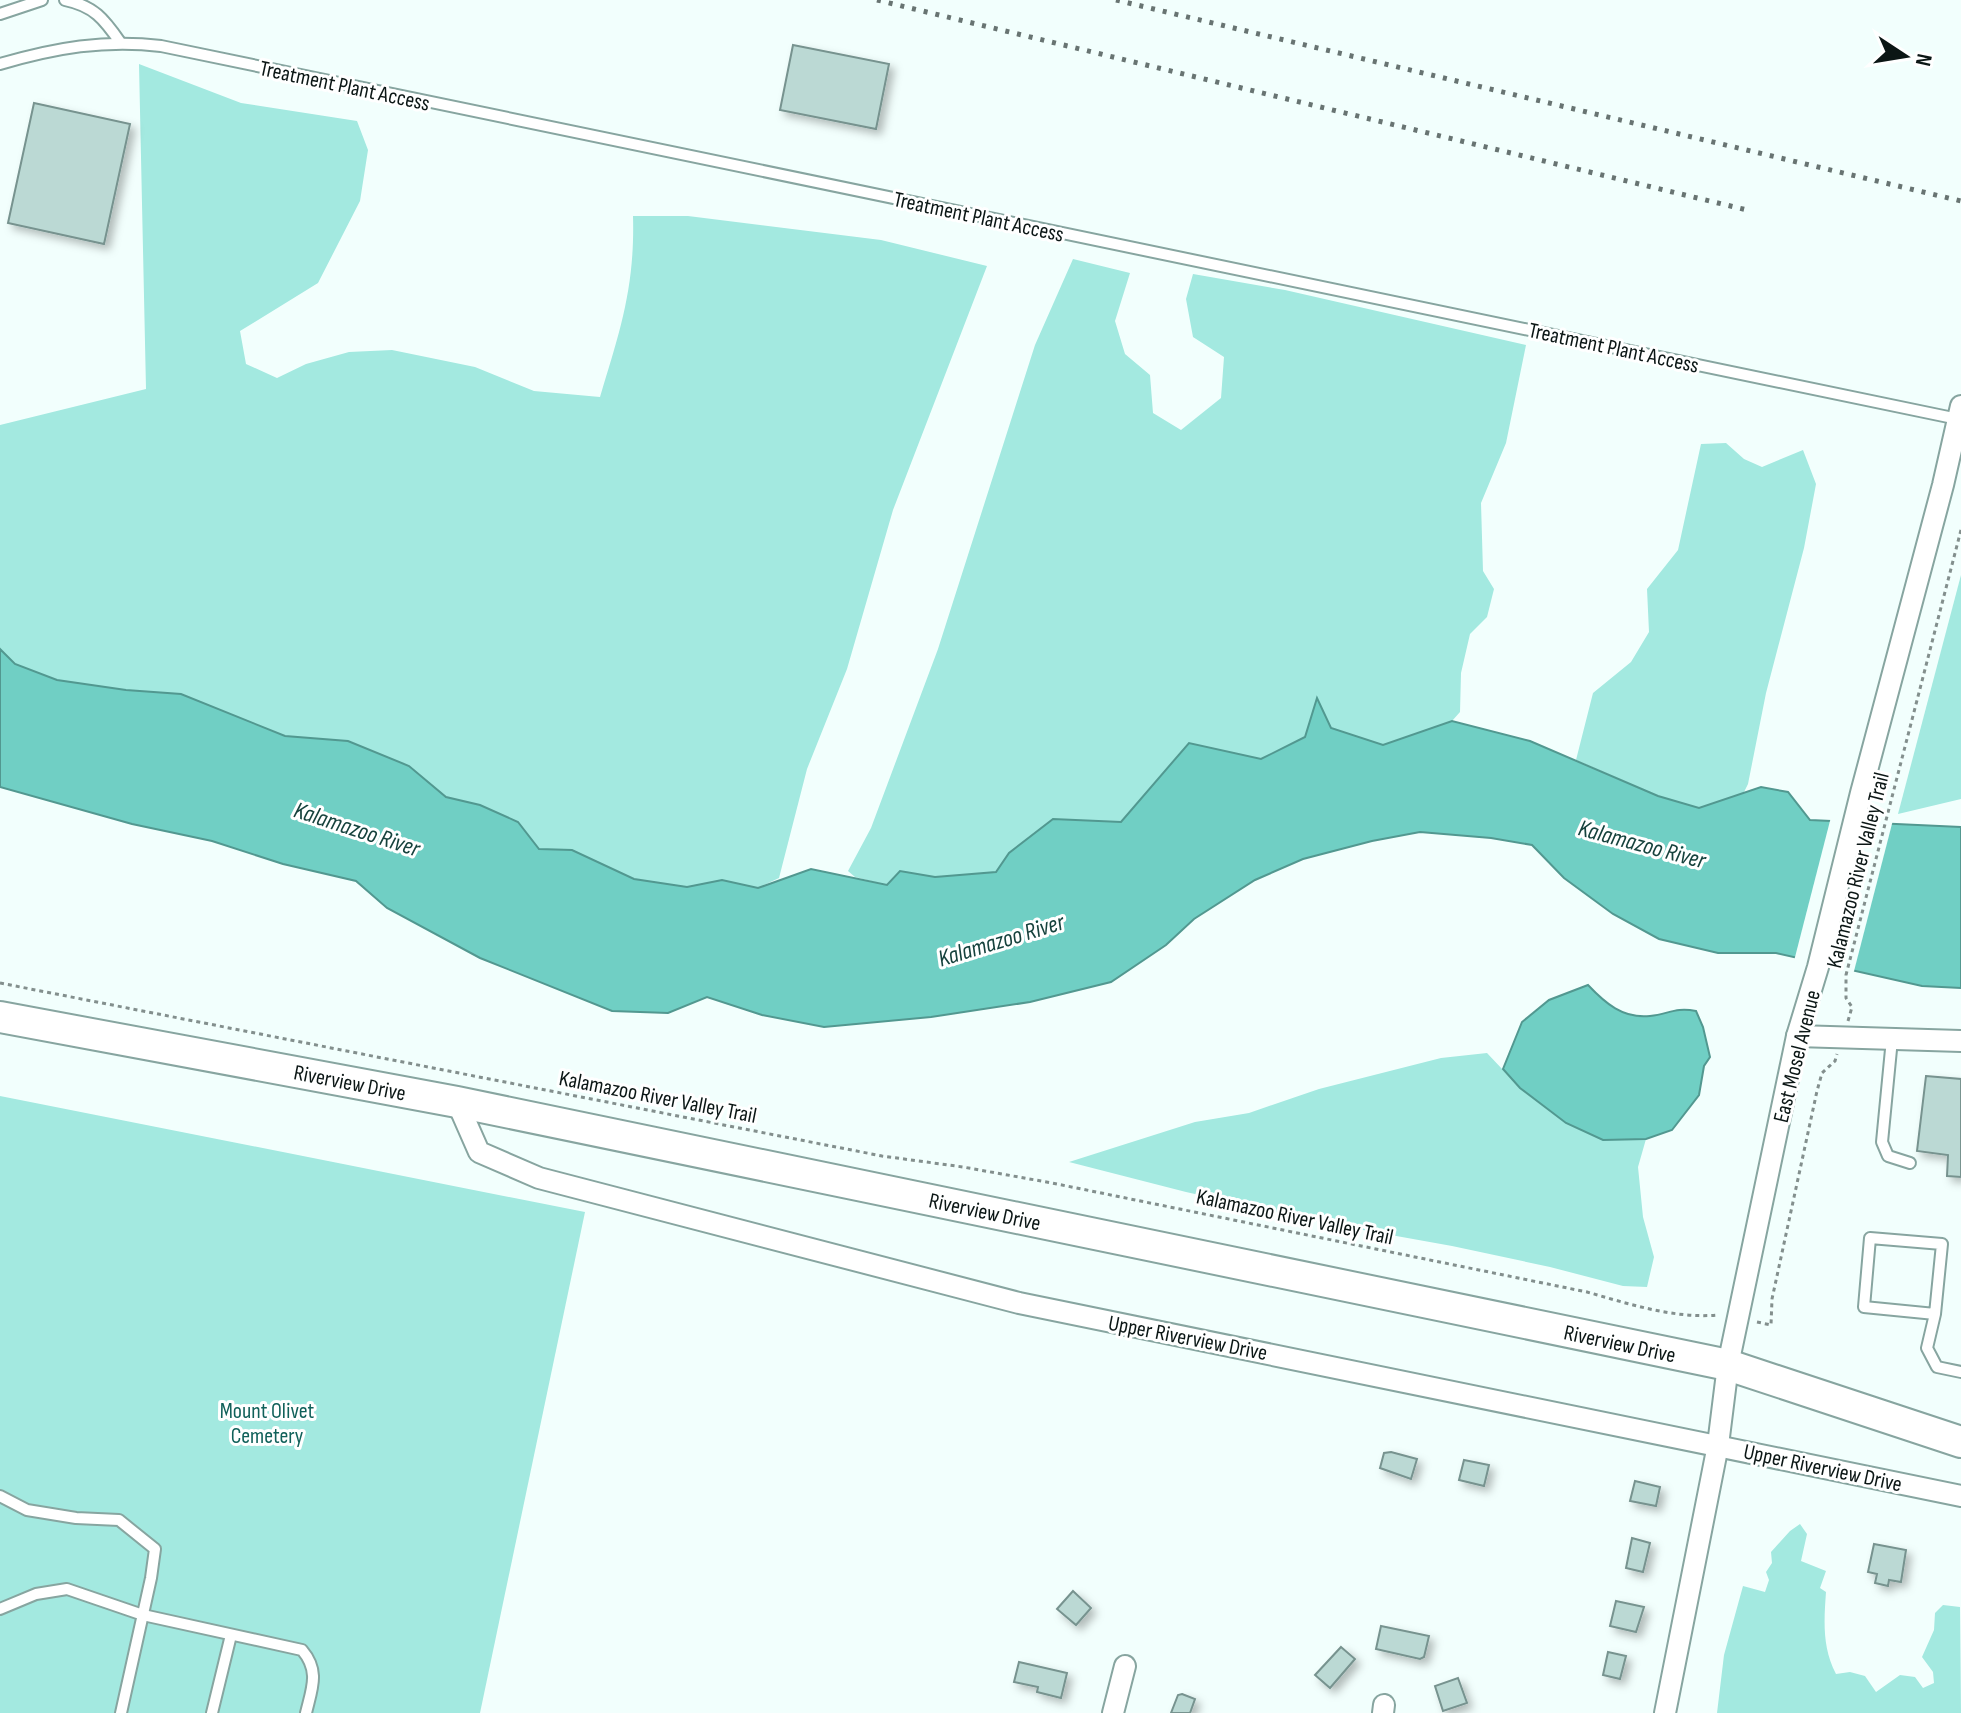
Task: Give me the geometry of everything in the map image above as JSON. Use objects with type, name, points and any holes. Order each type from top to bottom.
[{"type":"street","name":"East Mosel Avenue","points":[[1665,1713],[1718,1445],[1728,1365],[1797,1036],[1818,967],[1960,413]]},
{"type":"street","name":"Riverview Drive","points":[[0,1017],[457,1102],[1728,1365],[1961,1442]]},
{"type":"street","points":[[1797,1036],[1961,1041]]},
{"type":"street","name":"Upper Riverview Drive","points":[[457,1102],[479,1152],[539,1178],[584,1190],[1019,1303],[1961,1496]]},
{"type":"street","points":[[1113,1713],[1125,1666]]},
{"type":"lane","points":[[0,14],[42,0]]},
{"type":"lane","points":[[65,0],[101,15],[120,42]]},
{"type":"lane","name":"Treatment Plant Access","points":[[0,64],[60,48],[120,42],[161,46],[1960,413]]},
{"type":"lane","points":[[1892,1039],[1882,1142],[1888,1156],[1910,1163]]},
{"type":"lane","points":[[1935,1314],[1864,1307],[1870,1238],[1942,1244],[1935,1314],[1927,1348],[1937,1367],[1961,1372]]},
{"type":"lane","points":[[0,1496],[27,1510],[76,1518],[119,1520],[155,1549],[121,1713]]},
{"type":"lane","points":[[0,1609],[36,1594],[67,1589],[143,1615],[302,1650],[311,1661],[314,1677],[306,1713]]},
{"type":"lane","points":[[212,1713],[231,1635]]},
{"type":"path","name":"Kalamazoo River Valley Trail","points":[[0,983],[882,1156],[1052,1183],[1587,1292],[1700,1318],[1716,1315],[1771,1325],[1772,1299],[1817,1091],[1822,1073],[1835,1061],[1852,1007],[1846,998],[1846,975],[1961,530]]},
{"type":"green space","points":[[139,64],[241,103],[357,121],[368,150],[360,201],[318,283],[240,331],[246,364],[277,378],[306,364],[349,352],[392,350],[475,367],[534,391],[600,397],[629,287],[633,216],[688,216],[881,240],[987,266],[893,510],[847,669],[807,769],[779,878],[758,888],[722,880],[687,887],[634,879],[572,850],[539,849],[517,822],[480,805],[446,797],[409,766],[349,741],[285,736],[181,694],[57,680],[15,664],[0,649],[0,425],[146,389]]},
{"type":"green space","points":[[1073,259],[1130,273],[1115,321],[1125,354],[1150,375],[1153,413],[1181,430],[1221,398],[1224,357],[1193,337],[1186,299],[1193,274],[1285,290],[1526,345],[1506,443],[1481,503],[1483,571],[1494,589],[1487,617],[1470,634],[1461,673],[1460,712],[1452,721],[1383,745],[1331,728],[1317,699],[1305,737],[1261,759],[1189,743],[1121,822],[1053,819],[1009,853],[996,872],[935,877],[900,871],[887,885],[855,877],[848,871],[871,828],[938,649],[1035,345]]},
{"type":"green space","points":[[1726,443],[1744,459],[1762,467],[1803,450],[1816,484],[1804,548],[1766,693],[1748,784],[1743,794],[1699,808],[1658,796],[1576,760],[1593,693],[1631,662],[1649,632],[1647,589],[1678,550],[1701,444]]},
{"type":"green space","points":[[1961,575],[1961,799],[1898,814]]},
{"type":"green space","points":[[1487,1053],[1520,1088],[1603,1140],[1646,1139],[1638,1167],[1643,1217],[1654,1257],[1647,1287],[1623,1286],[1452,1246],[1324,1223],[1069,1162],[1195,1122],[1249,1113],[1319,1089],[1441,1058]]},
{"type":"green space","name":"Mount Olivet Cemetery","points":[[0,1096],[585,1212],[480,1713],[0,1713]]},
{"type":"green space","points":[[1800,1524],[1807,1534],[1801,1561],[1826,1571],[1820,1588],[1826,1592],[1826,1644],[1836,1674],[1850,1672],[1865,1676],[1876,1692],[1900,1675],[1915,1677],[1923,1688],[1934,1683],[1933,1672],[1922,1657],[1934,1630],[1935,1613],[1943,1605],[1960,1607],[1961,1713],[1717,1713],[1724,1655],[1743,1586],[1765,1592],[1769,1580],[1766,1572],[1772,1563],[1771,1552]]},
{"type":"water","name":"Kalamazoo River","points":[[0,649],[15,664],[57,680],[181,694],[285,736],[348,741],[409,766],[446,797],[480,805],[518,822],[539,849],[572,850],[634,879],[687,887],[722,880],[758,888],[811,869],[887,885],[900,871],[935,877],[996,872],[1009,853],[1053,819],[1121,822],[1189,743],[1261,759],[1305,737],[1317,698],[1331,728],[1383,745],[1452,721],[1530,741],[1658,796],[1699,808],[1761,787],[1788,792],[1810,820],[1961,827],[1961,988],[1922,986],[1776,953],[1718,953],[1659,939],[1613,914],[1564,878],[1532,845],[1420,832],[1303,859],[1255,880],[1194,919],[1166,945],[1111,982],[1030,1002],[931,1017],[824,1027],[762,1015],[707,997],[668,1013],[612,1011],[480,958],[387,908],[356,881],[0,787]]},
{"type":"water","points":[[1588,985],[1608,1004],[1631,1015],[1696,1011],[1710,1057],[1704,1066],[1699,1095],[1672,1130],[1646,1139],[1603,1140],[1566,1123],[1520,1088],[1503,1069],[1522,1022],[1549,1000]]},
{"type":"pier","points":[[1831,817],[1893,820],[1853,975],[1794,961]]},
{"type":"building","points":[[793,45],[889,64],[876,129],[780,110]]},
{"type":"building","points":[[34,103],[130,124],[104,244],[8,223]]},
{"type":"building","points":[[1926,1076],[1961,1079],[1961,1177],[1947,1176],[1948,1155],[1917,1151]]},
{"type":"building","points":[[1384,1453],[1417,1459],[1411,1479],[1380,1468]]},
{"type":"building","points":[[1464,1460],[1489,1465],[1484,1486],[1459,1480]]},
{"type":"building","points":[[1635,1481],[1660,1487],[1656,1506],[1630,1501]]},
{"type":"building","points":[[1632,1538],[1650,1543],[1643,1572],[1626,1568]]},
{"type":"building","points":[[1874,1544],[1906,1550],[1901,1582],[1889,1580],[1888,1586],[1875,1583],[1877,1574],[1868,1572]]},
{"type":"building","points":[[1073,1591],[1091,1608],[1076,1625],[1057,1609]]},
{"type":"building","points":[[1616,1601],[1644,1607],[1636,1632],[1610,1626]]},
{"type":"building","points":[[1381,1626],[1429,1636],[1424,1657],[1420,1659],[1376,1649]]},
{"type":"building","points":[[1341,1647],[1355,1659],[1330,1688],[1315,1675]]},
{"type":"building","points":[[1608,1652],[1626,1656],[1620,1679],[1603,1675]]},
{"type":"building","points":[[1019,1662],[1067,1673],[1061,1698],[1037,1692],[1038,1687],[1014,1682]]},
{"type":"building","points":[[1458,1678],[1467,1703],[1443,1711],[1435,1686]]},
{"type":"building","points":[[1178,1695],[1195,1699],[1190,1713],[1171,1713]]},
{"type":"railway","points":[[877,0],[1747,210]]},
{"type":"railway","points":[[1116,0],[1961,201]]}]
